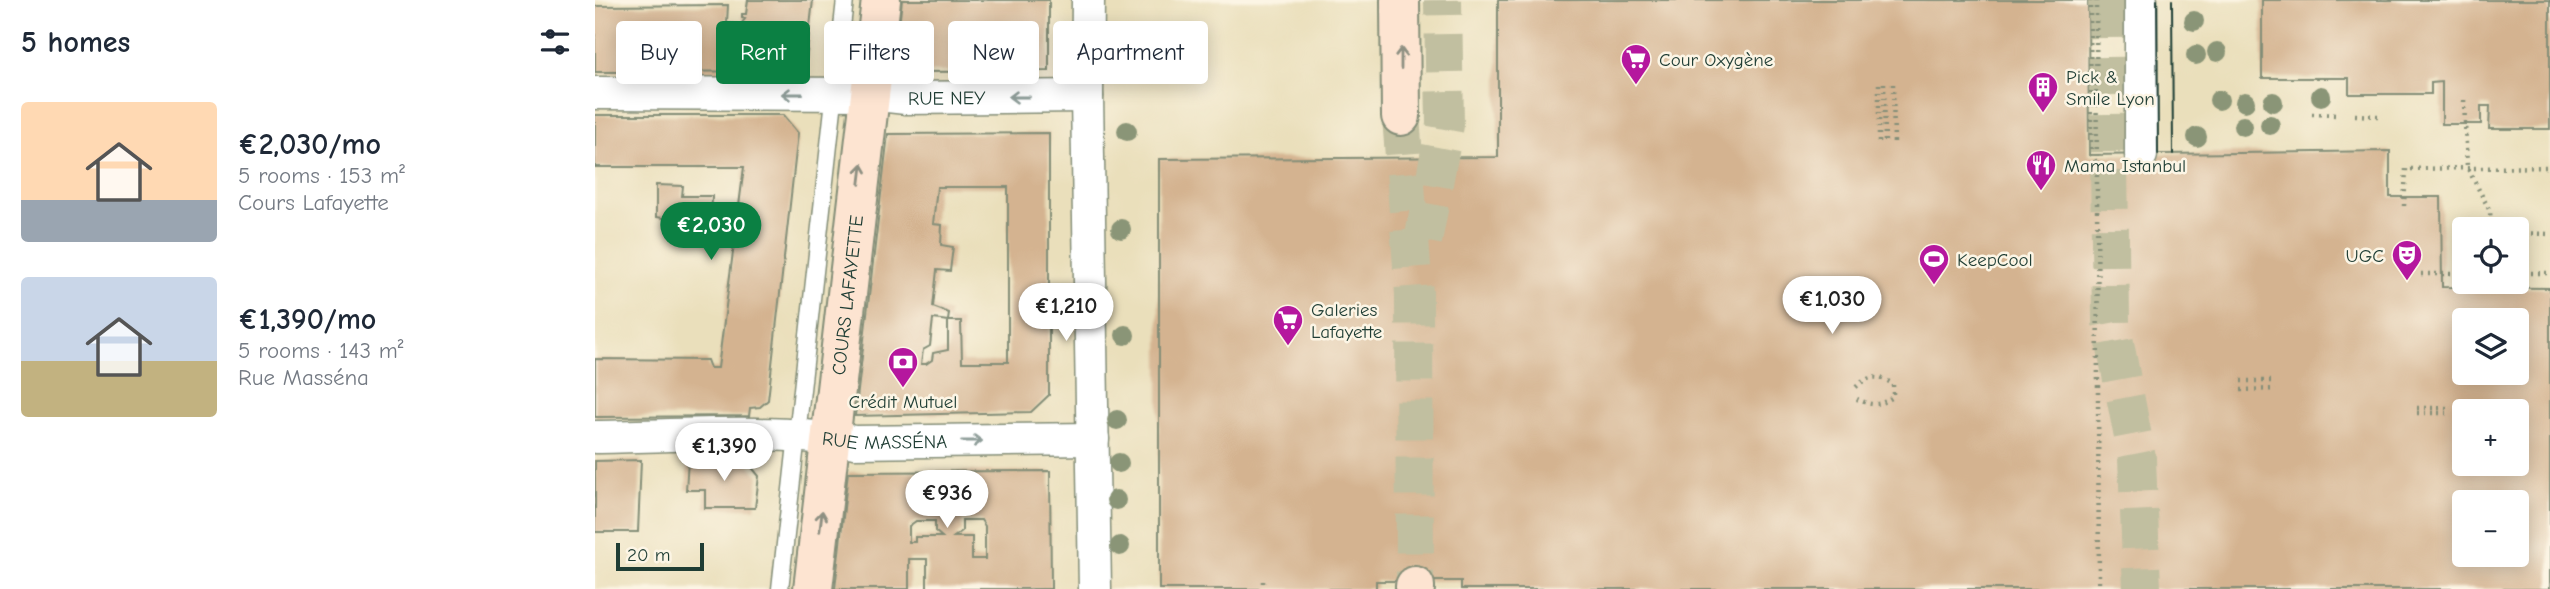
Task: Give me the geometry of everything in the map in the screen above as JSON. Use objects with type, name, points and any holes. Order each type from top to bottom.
[{"type":"main road","name":"COURS LAFAYETTE","points":[[813,589],[814,438],[851,95],[881,0]]},
{"type":"main road","points":[[1400,0],[1401,117]]},
{"type":"street","points":[[1088,0],[1087,96],[1095,589]]},
{"type":"street","points":[[2141,0],[2141,155]]},
{"type":"street","name":"RUE NEY","points":[[595,93],[851,95],[906,98],[1087,96]]},
{"type":"street","name":"RUE MASSÉNA","points":[[595,437],[814,438],[855,442],[1093,439]]},
{"type":"lane","points":[[845,0],[851,95]]},
{"type":"lane","points":[[780,589],[814,438]]},
{"type":"path","points":[[2093,0],[2097,163],[2099,589]]},
{"type":"path","points":[[1882,145],[1882,83],[1883,137]]},
{"type":"path","points":[[1893,84],[1894,145]]},
{"type":"path","points":[[2464,100],[2467,167],[2490,211],[2490,217]]},
{"type":"path","points":[[2312,114],[2337,115]]},
{"type":"path","points":[[2355,115],[2378,116]]},
{"type":"path","points":[[2404,206],[2406,169],[2550,167]]},
{"type":"path","points":[[2529,233],[2550,234]]},
{"type":"path","points":[[2529,273],[2550,273]]},
{"type":"path","points":[[2421,274],[2452,274]]},
{"type":"path","points":[[1855,386],[1865,378],[1873,376],[1883,377],[1893,384],[1893,396],[1884,402],[1867,403],[1857,398]]},
{"type":"path","points":[[2241,381],[2276,381]]},
{"type":"path","points":[[2241,390],[2276,389]]},
{"type":"path","points":[[2417,411],[2451,411]]},
{"type":"path","points":[[1263,582],[1263,589]]},
{"type":"building","points":[[748,0],[813,0],[810,27],[810,21],[743,21],[742,14],[746,14]]},
{"type":"building","points":[[902,0],[1049,0],[1049,71],[1039,71],[1039,21],[948,21],[948,72],[934,72],[934,21],[900,21]]},
{"type":"building","points":[[1498,0],[2088,0],[2089,155],[2390,151],[2390,197],[2441,197],[2442,287],[2452,287],[2452,294],[2529,294],[2529,288],[2550,288],[2550,589],[1461,589],[1461,581],[1376,581],[1376,589],[1159,589],[1159,159],[1498,157]]},
{"type":"building","points":[[2262,0],[2550,0],[2550,129],[2489,129],[2490,106],[2481,106],[2481,124],[2442,124],[2442,82],[2431,83],[2431,94],[2349,94],[2349,78],[2262,78]]},
{"type":"building","points":[[728,5],[727,21],[716,21],[716,71],[702,71],[702,21],[616,21],[616,72],[595,72],[595,6]]},
{"type":"building","points":[[595,115],[783,115],[798,133],[768,400],[760,407],[750,408],[749,416],[595,417],[595,359],[707,360],[710,368],[718,368],[744,167],[595,167]]},
{"type":"building","points":[[1049,133],[1049,395],[1031,412],[855,416],[888,134]],"holes":[[[937,187],[1008,187],[1008,362],[962,362],[961,321],[948,321],[949,313],[933,307],[937,270],[950,271],[953,247],[941,245],[942,225],[933,224]],[[933,319],[948,321],[948,350],[933,353],[932,360],[921,364],[923,350],[930,346]]]},
{"type":"building","points":[[656,185],[683,186],[682,196],[712,196],[711,225],[656,217]]},
{"type":"building","points":[[745,459],[759,476],[755,508],[705,508],[705,490],[686,490],[688,460]]},
{"type":"building","points":[[641,460],[638,532],[595,532],[595,461]]},
{"type":"building","points":[[1050,471],[1051,589],[927,589],[927,559],[909,559],[909,589],[835,589],[848,472]],"holes":[[[962,520],[981,520],[985,526],[985,559],[972,559],[972,537],[954,537],[962,531]],[[916,521],[935,521],[935,531],[942,537],[915,537],[915,542],[909,542],[909,526]]]},
{"type":"tunnel","points":[[1423,241],[1445,125],[1443,0]]},
{"type":"tunnel","points":[[2107,0],[2111,322],[2137,458],[2142,589]]},
{"type":"tunnel","points":[[1401,116],[1414,294],[1415,586]]},
{"type":"tram line","points":[[2157,0],[2158,154]]},
{"type":"tram line","points":[[2172,0],[2173,154]]},
{"type":"place","name":"Cour Oxygène","points":[[1636,86]]},
{"type":"place","name":"Pick & Smile Lyon","points":[[2043,114]]},
{"type":"place","name":"Mama Istanbul","points":[[2041,192]]},
{"type":"place","name":"UGC","points":[[2407,282]]},
{"type":"place","name":"KeepCool","points":[[1934,286]]},
{"type":"place","name":"Galeries Lafayette","points":[[1288,347]]},
{"type":"place","name":"Crédit Mutuel","points":[[903,389]]}]
